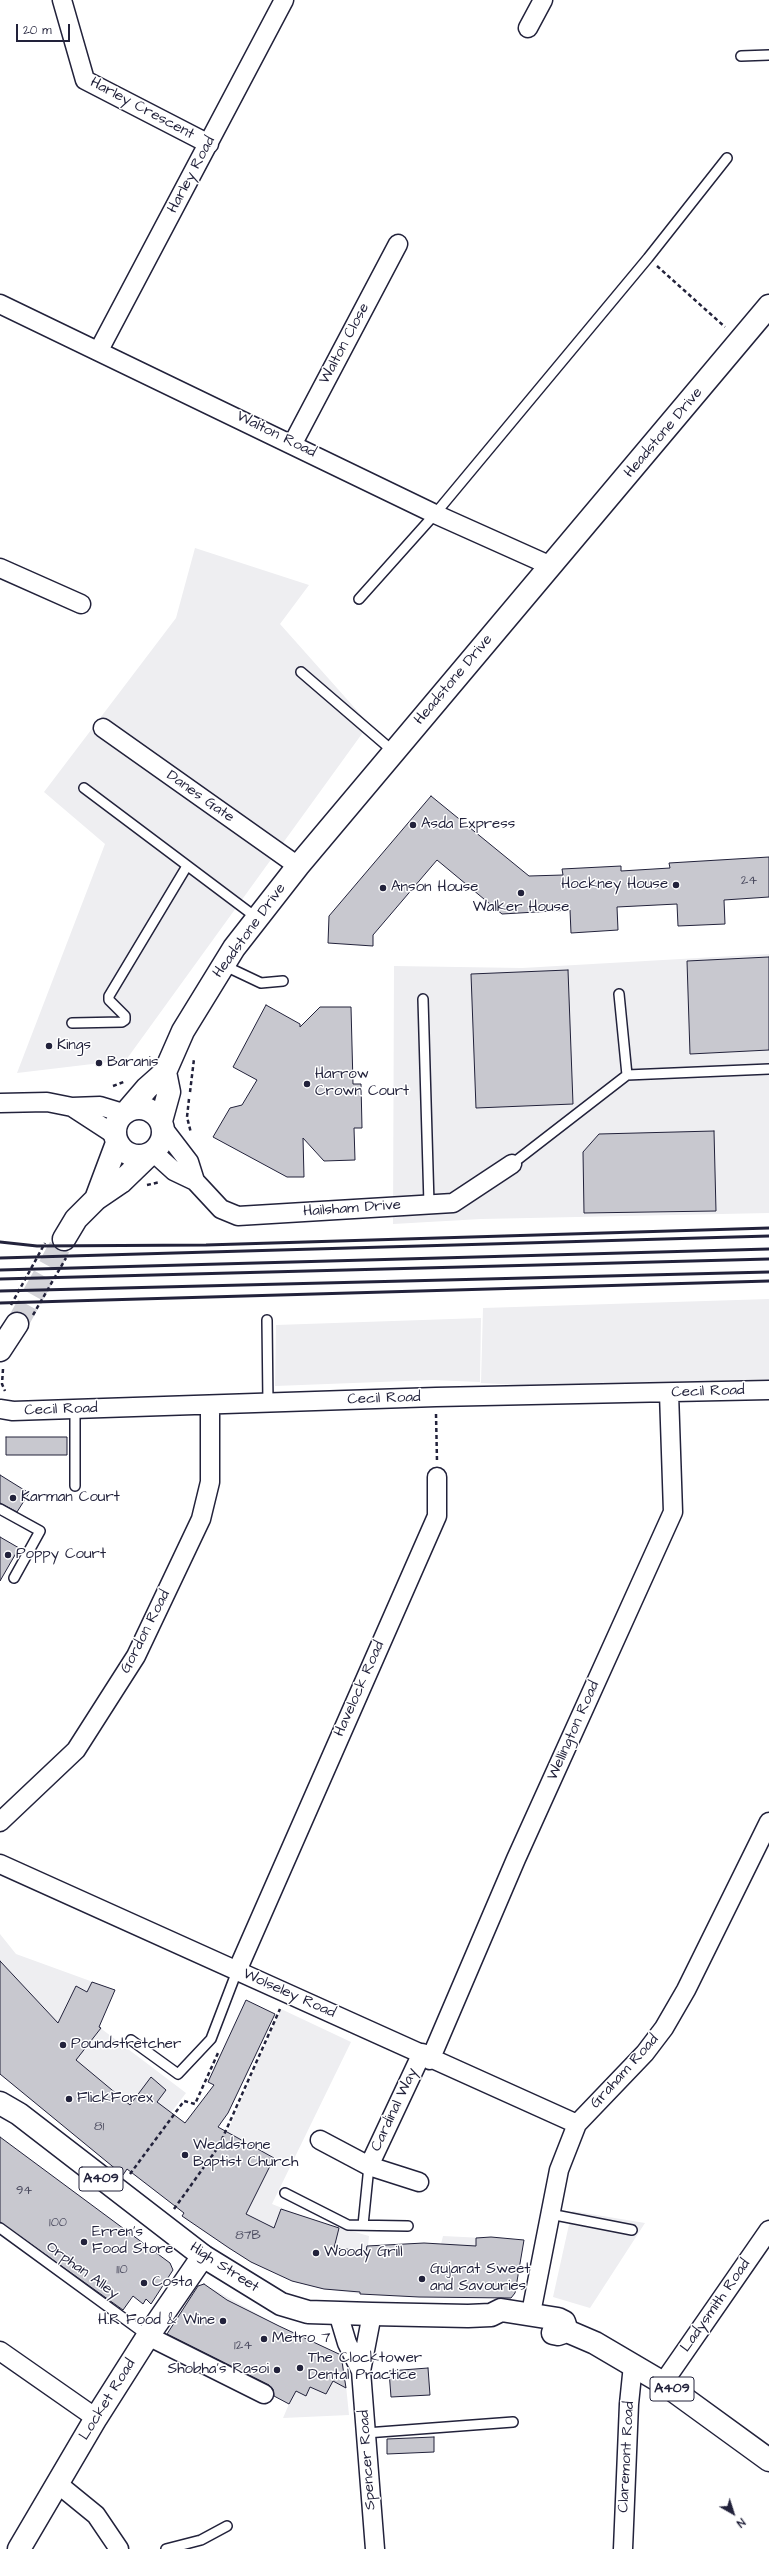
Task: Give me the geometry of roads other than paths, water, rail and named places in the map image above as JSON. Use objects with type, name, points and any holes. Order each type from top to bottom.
[{"type":"street","name":"Harley Crescent","points":[[62,0],[85,80],[209,144]]},
{"type":"street","name":"Harley Road","points":[[99,350],[284,0]]},
{"type":"street","points":[[528,28],[543,0]]},
{"type":"street","name":"Walton Close","points":[[292,443],[398,244]]},
{"type":"street","name":"Walton Road","points":[[0,304],[292,443],[435,514],[551,566]]},
{"type":"street","name":"Headstone Drive","points":[[126,1111],[147,1088],[165,1072],[183,1031],[223,965],[257,918],[298,866],[769,306]]},
{"type":"street","points":[[0,568],[81,604]]},
{"type":"street","name":"Danes Gate","points":[[103,728],[298,866]]},
{"type":"street","points":[[67,1246],[76,1220],[96,1198],[121,1182],[152,1153],[162,1141],[162,1124],[169,1092],[165,1072]]},
{"type":"street","points":[[0,1103],[46,1102],[72,1107],[100,1106],[126,1111],[137,1107],[150,1110],[162,1124]]},
{"type":"street","points":[[72,1107],[116,1139],[122,1149],[136,1156],[152,1153]]},
{"type":"street","points":[[96,1198],[116,1139],[115,1127],[126,1111]]},
{"type":"street","name":"Hailsham Drive","points":[[162,1124],[189,1162],[195,1181]]},
{"type":"street","name":"Hailsham Drive","points":[[152,1153],[174,1171],[195,1181],[221,1209],[238,1216],[452,1202],[512,1164]]},
{"type":"street","points":[[1,1358],[24,1321]]},
{"type":"street","name":"Cecil Road","points":[[4,1401],[13,1412],[436,1397],[669,1394],[769,1390]]},
{"type":"street","name":"Wellington Road","points":[[426,2057],[459,1990],[673,1512],[669,1394]]},
{"type":"street","name":"Gordon Road","points":[[0,1822],[76,1750],[136,1656],[201,1519],[210,1482],[210,1405]]},
{"type":"street","name":"Havelock Road","points":[[237,1971],[437,1516],[437,1477]]},
{"type":"street","name":"Graham Road","points":[[531,2313],[559,2170],[577,2124],[645,2053],[664,2028],[686,1990],[769,1822]]},
{"type":"street","name":"Wolseley Road","points":[[0,1864],[577,2124]]},
{"type":"street","name":"Cardinal Way","points":[[369,2166],[426,2057]]},
{"type":"street","name":"High Street","points":[[0,2103],[19,2114],[117,2192],[203,2256],[281,2304],[308,2312],[372,2314],[491,2315],[501,2310],[531,2313],[562,2320],[567,2331]]},
{"type":"street","name":"Cardinal Way","points":[[320,2140],[369,2166],[419,2182]]},
{"type":"street","name":"Ladysmith Road","points":[[663,2383],[769,2230]]},
{"type":"street","name":"Locket Road","points":[[19,2549],[96,2418],[148,2336],[203,2256]]},
{"type":"street","name":"Spencer Road","points":[[338,2313],[347,2343],[361,2371]]},
{"type":"street","name":"Spencer Road","points":[[372,2314],[361,2371],[375,2549]]},
{"type":"street","name":"High Street","points":[[491,2315],[500,2323],[558,2334],[567,2331],[595,2343],[663,2383],[769,2460]]},
{"type":"street","points":[[148,2336],[264,2394]]},
{"type":"street","points":[[0,2351],[96,2418]]},
{"type":"street","name":"Claremont Road","points":[[623,2549],[629,2404],[633,2365]]},
{"type":"street","points":[[58,2484],[96,2515],[120,2549]]},
{"type":"lane","points":[[741,56],[769,55]]},
{"type":"lane","points":[[359,599],[435,514],[648,258],[727,158]]},
{"type":"lane","points":[[301,672],[394,752]]},
{"type":"lane","points":[[84,788],[257,918]]},
{"type":"lane","points":[[72,1024],[122,1022],[125,1020],[126,1016],[109,1000],[109,996],[187,866]]},
{"type":"lane","points":[[223,965],[261,983],[283,981]]},
{"type":"lane","points":[[619,994],[627,1075]]},
{"type":"lane","points":[[423,999],[429,1204]]},
{"type":"lane","points":[[512,1164],[627,1075],[769,1069]]},
{"type":"lane","points":[[267,1320],[268,1403]]},
{"type":"lane","points":[[75,1410],[75,1486]]},
{"type":"lane","points":[[0,1509],[40,1531],[14,1578]]},
{"type":"lane","points":[[131,2040],[178,2074],[211,2039],[237,1971]]},
{"type":"lane","points":[[363,2225],[369,2166]]},
{"type":"lane","points":[[285,2193],[348,2225],[408,2226]]},
{"type":"lane","points":[[550,2214],[632,2230]]},
{"type":"lane","name":"Orphan Alley","points":[[0,2228],[148,2336]]},
{"type":"lane","points":[[366,2433],[513,2422]]},
{"type":"lane","points":[[166,2549],[201,2540],[227,2526]]},
{"type":"tunnel","points":[[17,1324],[64,1239]]},
{"type":"railway","points":[[0,1242],[37,1246],[206,1245],[769,1228]]},
{"type":"railway","points":[[0,1258],[769,1236]]},
{"type":"railway","points":[[0,1270],[769,1249]]},
{"type":"railway","points":[[0,1279],[769,1259]]},
{"type":"railway","points":[[0,1291],[769,1272]]},
{"type":"railway","points":[[0,1303],[769,1281]]},
{"type":"place","name":"Asda Express","points":[[413,825]]},
{"type":"place","name":"Hockney House","points":[[676,885]]},
{"type":"place","name":"Anson House","points":[[383,888]]},
{"type":"place","name":"Walker House","points":[[521,893]]},
{"type":"place","name":"Kings","points":[[49,1046]]},
{"type":"place","name":"Baranis","points":[[99,1063]]},
{"type":"place","name":"Harrow Crown Court","points":[[307,1084]]},
{"type":"place","name":"Karman Court","points":[[13,1498]]},
{"type":"place","name":"Poppy Court","points":[[8,1555]]},
{"type":"place","name":"Poundstretcher","points":[[63,2045]]},
{"type":"place","name":"FlickForex","points":[[69,2099]]},
{"type":"place","name":"Wealdstone Baptist Church","points":[[185,2155]]},
{"type":"place","name":"Erren's Food Store","points":[[84,2242]]},
{"type":"place","name":"Woody Grill","points":[[316,2253]]},
{"type":"place","name":"Gujarat Sweet and Savouries","points":[[422,2279]]},
{"type":"place","name":"Costa","points":[[144,2283]]},
{"type":"place","name":"H.R Food & Wine","points":[[223,2321]]},
{"type":"place","name":"Metro 7","points":[[264,2339]]},
{"type":"place","name":"The Clocktower Dental Practice","points":[[300,2368]]},
{"type":"place","name":"Shobha's Rasoi","points":[[277,2370]]}]
